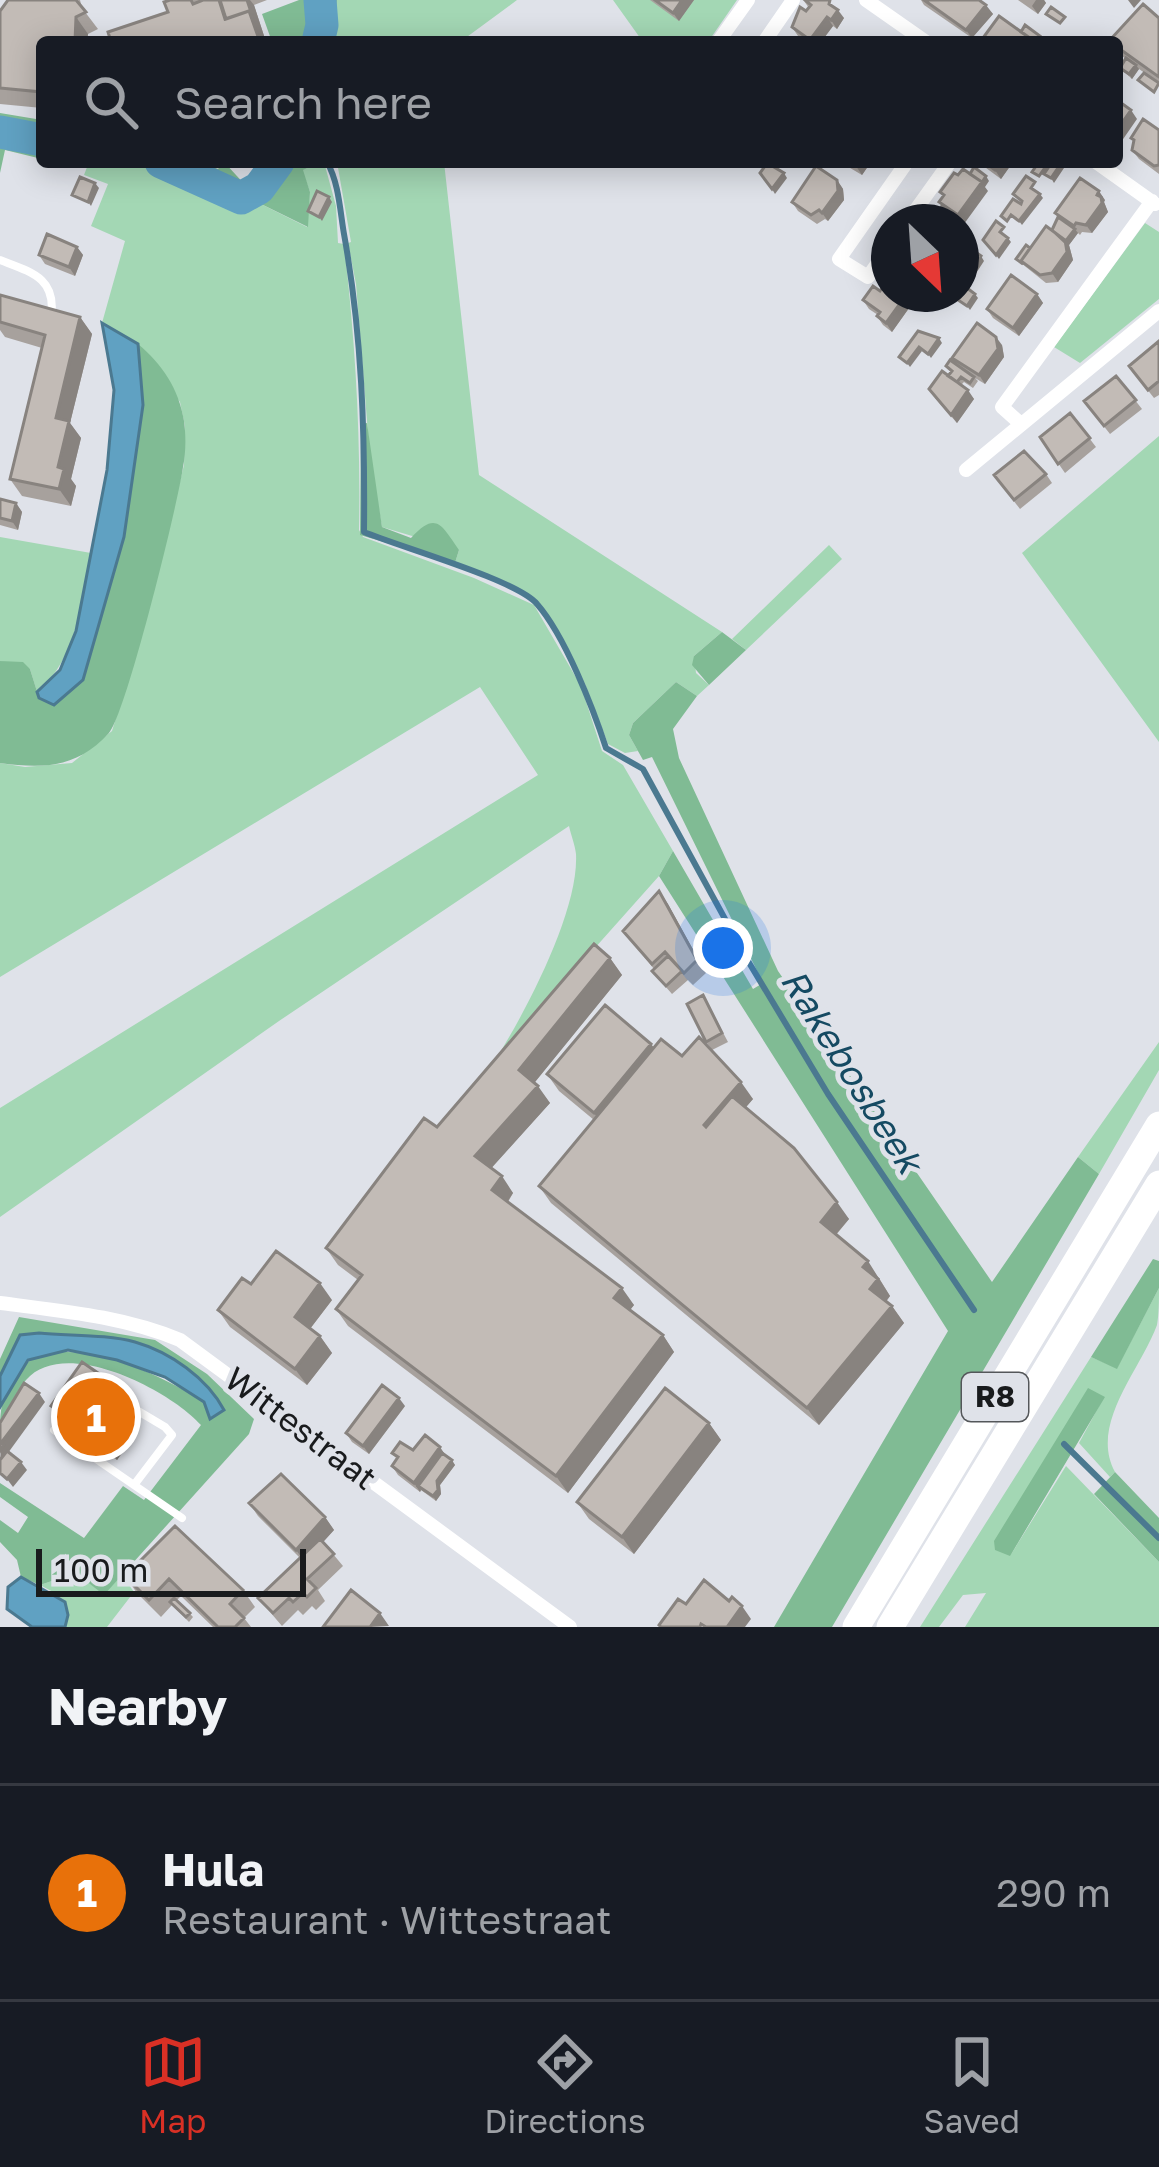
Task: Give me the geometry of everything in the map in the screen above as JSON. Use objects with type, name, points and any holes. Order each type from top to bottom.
[{"type":"highway","name":"R8","points":[[1133,1167],[1159,1100]]},
{"type":"highway","name":"R8","points":[[856,1627],[1159,1125]]},
{"type":"highway","name":"R8","points":[[890,1627],[1158,1186]]},
{"type":"street","points":[[722,36],[748,0]]},
{"type":"street","points":[[768,36],[793,0]]},
{"type":"street","points":[[866,0],[917,36]]},
{"type":"street","points":[[877,204],[903,168]]},
{"type":"street","points":[[920,204],[946,168]]},
{"type":"street","points":[[1021,424],[1002,407],[1155,204],[1104,168]]},
{"type":"street","points":[[871,213],[838,259],[868,277],[871,273]]},
{"type":"street","points":[[966,470],[1159,311]]},
{"type":"street","name":"Wittestraat","points":[[0,1304],[94,1315],[147,1326],[180,1340],[570,1627]]},
{"type":"lane","points":[[0,260],[46,281],[53,296],[51,317]]},
{"type":"lane","points":[[128,1405],[172,1435],[134,1485]]},
{"type":"lane","points":[[54,1430],[182,1518]]},
{"type":"green space","points":[[299,0],[337,0],[334,36],[270,36],[262,14]]},
{"type":"green space","points":[[337,0],[517,0],[468,36],[334,36]]},
{"type":"green space","points":[[613,0],[737,0],[712,36],[639,36]]},
{"type":"green space","points":[[0,113],[36,119],[36,158],[5,150],[0,173]]},
{"type":"green space","points":[[87,168],[158,168],[235,203],[253,200],[307,227],[310,192],[302,170],[326,168],[348,280],[358,422],[359,530],[363,537],[534,605],[581,686],[602,751],[623,765],[673,851],[659,876],[496,1059],[535,988],[569,903],[576,854],[569,826],[0,1217],[0,1108],[538,775],[480,687],[0,977],[0,763],[25,767],[72,763],[112,731],[145,623],[184,465],[180,402],[138,344],[102,323],[125,241],[91,226],[108,184],[84,175]]},
{"type":"green space","points":[[158,168],[230,168],[248,188],[235,203]]},
{"type":"green space","points":[[266,168],[308,168],[303,170],[310,192],[308,227],[253,200],[267,188],[262,180]]},
{"type":"green space","points":[[338,168],[445,168],[479,475],[722,632],[694,656],[696,673],[709,685],[697,696],[676,682],[633,723],[629,735],[638,751],[625,753],[608,744],[585,684],[537,601],[455,563],[459,550],[382,527],[370,458],[351,242]]},
{"type":"green space","points":[[1145,223],[1159,232],[1159,299],[1080,363],[1054,347]]},
{"type":"green space","points":[[138,344],[174,388],[182,409],[185,444],[172,522],[127,689],[109,733],[85,753],[45,765],[0,763],[0,661],[23,662],[39,698],[54,704],[143,405]]},
{"type":"green space","points":[[367,423],[382,527],[411,538],[427,525],[438,524],[459,550],[455,563],[360,535],[361,424]]},
{"type":"green space","points":[[1159,436],[1159,742],[1022,553]]},
{"type":"green space","points":[[0,537],[91,553],[69,646],[37,692],[30,669],[0,661]]},
{"type":"green space","points":[[829,545],[842,559],[746,650],[732,639]]},
{"type":"green space","points":[[722,632],[746,650],[709,685],[692,665],[694,656]]},
{"type":"green space","points":[[676,682],[697,696],[673,729],[679,758],[778,971],[992,1282],[1078,1157],[1099,1174],[832,1627],[774,1627],[948,1331],[659,876],[673,851],[753,989],[763,983],[652,757],[643,760],[629,735],[633,723]]},
{"type":"green space","points":[[1159,1042],[1159,1070],[1099,1174],[1078,1157]]},
{"type":"green space","points":[[1153,1259],[1159,1261],[1159,1288],[1117,1369],[1091,1357]]},
{"type":"green space","points":[[1159,1288],[1157,1325],[1112,1417],[1109,1454],[1115,1472],[1110,1477],[1079,1443],[1104,1397],[1010,1556],[1066,1466],[1159,1562],[1159,1627],[965,1627],[986,1593],[963,1595],[939,1627],[920,1627],[1091,1357],[1117,1368]]},
{"type":"green space","points":[[19,1317],[155,1340],[207,1374],[254,1419],[249,1434],[104,1595],[76,1573],[40,1585],[21,1577],[17,1560],[0,1542],[0,1520],[18,1533],[28,1517],[0,1497],[0,1483],[84,1538],[123,1486],[144,1500],[201,1425],[143,1384],[91,1365],[66,1363],[43,1368],[26,1380],[0,1430],[6,1390],[23,1366],[48,1354],[78,1353],[146,1371],[204,1402],[194,1373],[21,1335],[0,1376],[0,1359]]},
{"type":"green space","points":[[1088,1388],[1105,1397],[1010,1556],[995,1550],[994,1541]]},
{"type":"green space","points":[[1115,1472],[1159,1518],[1159,1562],[1094,1494]]},
{"type":"green space","points":[[76,1573],[104,1594],[121,1574],[134,1592],[107,1627],[65,1627],[68,1615],[55,1593],[40,1585]]},
{"type":"water","points":[[102,323],[138,344],[143,405],[124,537],[83,680],[54,705],[37,692],[60,670],[76,631],[107,470],[114,390]]},
{"type":"water","points":[[20,1335],[112,1338],[148,1346],[198,1377],[224,1410],[210,1419],[204,1402],[165,1377],[68,1350],[28,1360],[0,1407],[0,1376]]},
{"type":"water","points":[[21,1577],[65,1602],[65,1627],[32,1627],[7,1609],[8,1587]]},
{"type":"building","points":[[8,0],[76,0],[86,12],[76,17],[75,36],[36,36],[36,91],[0,88],[0,11]]},
{"type":"building","points":[[219,0],[225,19],[249,11],[258,36],[109,36],[108,32],[168,12],[164,2]]},
{"type":"building","points":[[220,0],[247,0],[252,15],[249,11],[226,19]]},
{"type":"building","points":[[655,0],[682,0],[673,13]]},
{"type":"building","points":[[805,0],[830,0],[838,10],[813,36],[804,36],[792,27],[800,7],[806,11],[811,5]]},
{"type":"building","points":[[924,0],[979,0],[986,5],[966,30]]},
{"type":"building","points":[[1143,4],[1159,18],[1159,77],[1123,51],[1123,36],[1114,36]]},
{"type":"building","points":[[1051,7],[1065,17],[1060,23],[1046,14]]},
{"type":"building","points":[[999,16],[1027,36],[984,36]]},
{"type":"building","points":[[1025,25],[1040,36],[1027,36],[1021,32]]},
{"type":"building","points":[[1126,58],[1136,65],[1129,74],[1123,63]]},
{"type":"building","points":[[1144,73],[1159,83],[1154,92],[1138,80]]},
{"type":"building","points":[[1143,119],[1159,130],[1159,165],[1132,150],[1131,138]]},
{"type":"building","points":[[764,168],[776,168],[784,173],[772,189],[760,173]]},
{"type":"building","points":[[815,168],[837,180],[838,191],[822,213],[811,215],[792,202]]},
{"type":"building","points":[[975,168],[986,176],[981,184],[970,174]]},
{"type":"building","points":[[963,169],[982,182],[966,204],[942,204],[940,192],[954,173]]},
{"type":"building","points":[[1026,176],[1040,194],[1019,221],[1011,215],[1007,221],[1001,216],[1013,199],[1021,204],[1013,194]]},
{"type":"building","points":[[80,177],[95,183],[88,202],[72,195]]},
{"type":"building","points":[[1080,178],[1099,191],[1102,203],[1086,225],[1074,226],[1055,213]]},
{"type":"building","points":[[317,191],[329,197],[319,217],[308,211]]},
{"type":"building","points":[[1058,217],[1075,229],[1065,242],[1052,230]]},
{"type":"building","points":[[996,221],[1008,238],[996,255],[983,240]]},
{"type":"building","points":[[1046,226],[1065,240],[1067,252],[1052,273],[1040,275],[1021,261]]},
{"type":"building","points":[[47,234],[77,247],[69,267],[39,255]]},
{"type":"building","points":[[1011,275],[1037,294],[1013,328],[987,309]]},
{"type":"building","points":[[0,295],[80,317],[56,418],[69,421],[58,467],[64,469],[59,489],[10,479],[45,335],[0,322]]},
{"type":"building","points":[[880,312],[894,312],[886,323],[877,316]]},
{"type":"building","points":[[977,323],[996,337],[998,349],[979,375],[952,358]]},
{"type":"building","points":[[918,331],[939,338],[928,354],[919,347],[907,363],[899,357]]},
{"type":"building","points":[[1159,341],[1159,381],[1148,390],[1129,366]]},
{"type":"building","points":[[950,360],[974,377],[970,383],[948,376]]},
{"type":"building","points":[[942,371],[968,390],[951,415],[929,389]]},
{"type":"building","points":[[1116,376],[1136,400],[1104,426],[1084,401]]},
{"type":"building","points":[[1070,413],[1090,438],[1058,464],[1040,437]]},
{"type":"building","points":[[1024,451],[1046,474],[1014,500],[994,475]]},
{"type":"building","points":[[0,499],[16,503],[12,521],[0,518]]},
{"type":"building","points":[[659,891],[697,960],[684,973],[665,952],[652,964],[623,931]]},
{"type":"building","points":[[594,944],[610,958],[519,1070],[538,1086],[475,1156],[502,1176],[492,1190],[622,1288],[614,1298],[663,1335],[556,1476],[336,1309],[362,1275],[326,1248],[424,1118],[437,1127]]},
{"type":"building","points":[[668,956],[682,971],[666,986],[652,971]]},
{"type":"building","points":[[703,995],[722,1033],[706,1042],[687,1004]]},
{"type":"building","points":[[605,1005],[651,1044],[594,1113],[547,1074]]},
{"type":"building","points":[[699,1037],[741,1082],[704,1125],[732,1096],[794,1148],[837,1202],[821,1222],[868,1261],[863,1267],[878,1279],[870,1289],[892,1306],[807,1408],[539,1186],[661,1039],[682,1056]]},
{"type":"building","points":[[276,1251],[320,1283],[295,1317],[320,1336],[295,1369],[218,1310],[242,1278],[251,1284]]},
{"type":"building","points":[[82,1362],[111,1382],[105,1391],[123,1403],[112,1419],[123,1426],[108,1447],[51,1406]]},
{"type":"building","points":[[24,1383],[39,1393],[1,1443],[0,1451],[0,1423]]},
{"type":"building","points":[[382,1385],[399,1398],[363,1446],[346,1433]]},
{"type":"building","points":[[665,1388],[709,1423],[622,1537],[577,1502]]},
{"type":"building","points":[[425,1435],[440,1447],[414,1483],[392,1466],[398,1457],[392,1453],[400,1442],[413,1450]]},
{"type":"building","points":[[7,1451],[21,1462],[7,1479],[0,1473],[0,1460]]},
{"type":"building","points":[[442,1453],[452,1460],[433,1496],[418,1486]]},
{"type":"building","points":[[281,1474],[325,1517],[296,1550],[249,1503]]},
{"type":"building","points":[[175,1526],[243,1590],[230,1604],[244,1618],[235,1627],[218,1627],[169,1579],[149,1600],[125,1576]]},
{"type":"building","points":[[320,1539],[334,1554],[307,1579],[316,1588],[307,1597],[303,1593],[293,1602],[289,1598],[273,1613],[258,1598]]},
{"type":"building","points":[[704,1580],[742,1606],[727,1627],[661,1627],[678,1599],[686,1604]]},
{"type":"building","points":[[351,1590],[380,1613],[370,1627],[323,1627]]},
{"type":"building","points":[[174,1598],[190,1613],[186,1617],[170,1602]]},
{"type":"waterway","points":[[319,36],[320,0]]},
{"type":"waterway","points":[[0,132],[36,139]]},
{"type":"waterway","points":[[174,168],[241,198],[259,188],[274,168]]},
{"type":"waterway","name":"Rakebosbeek","points":[[329,168],[338,197],[359,346],[364,532],[483,575],[537,604],[568,653],[606,748],[643,769],[748,961],[828,1094],[974,1310]]},
{"type":"waterway","name":"Rakebosbeek","points":[[1064,1444],[1159,1538]]},
{"type":"place","name":"Hula","points":[[96,1417]]}]
